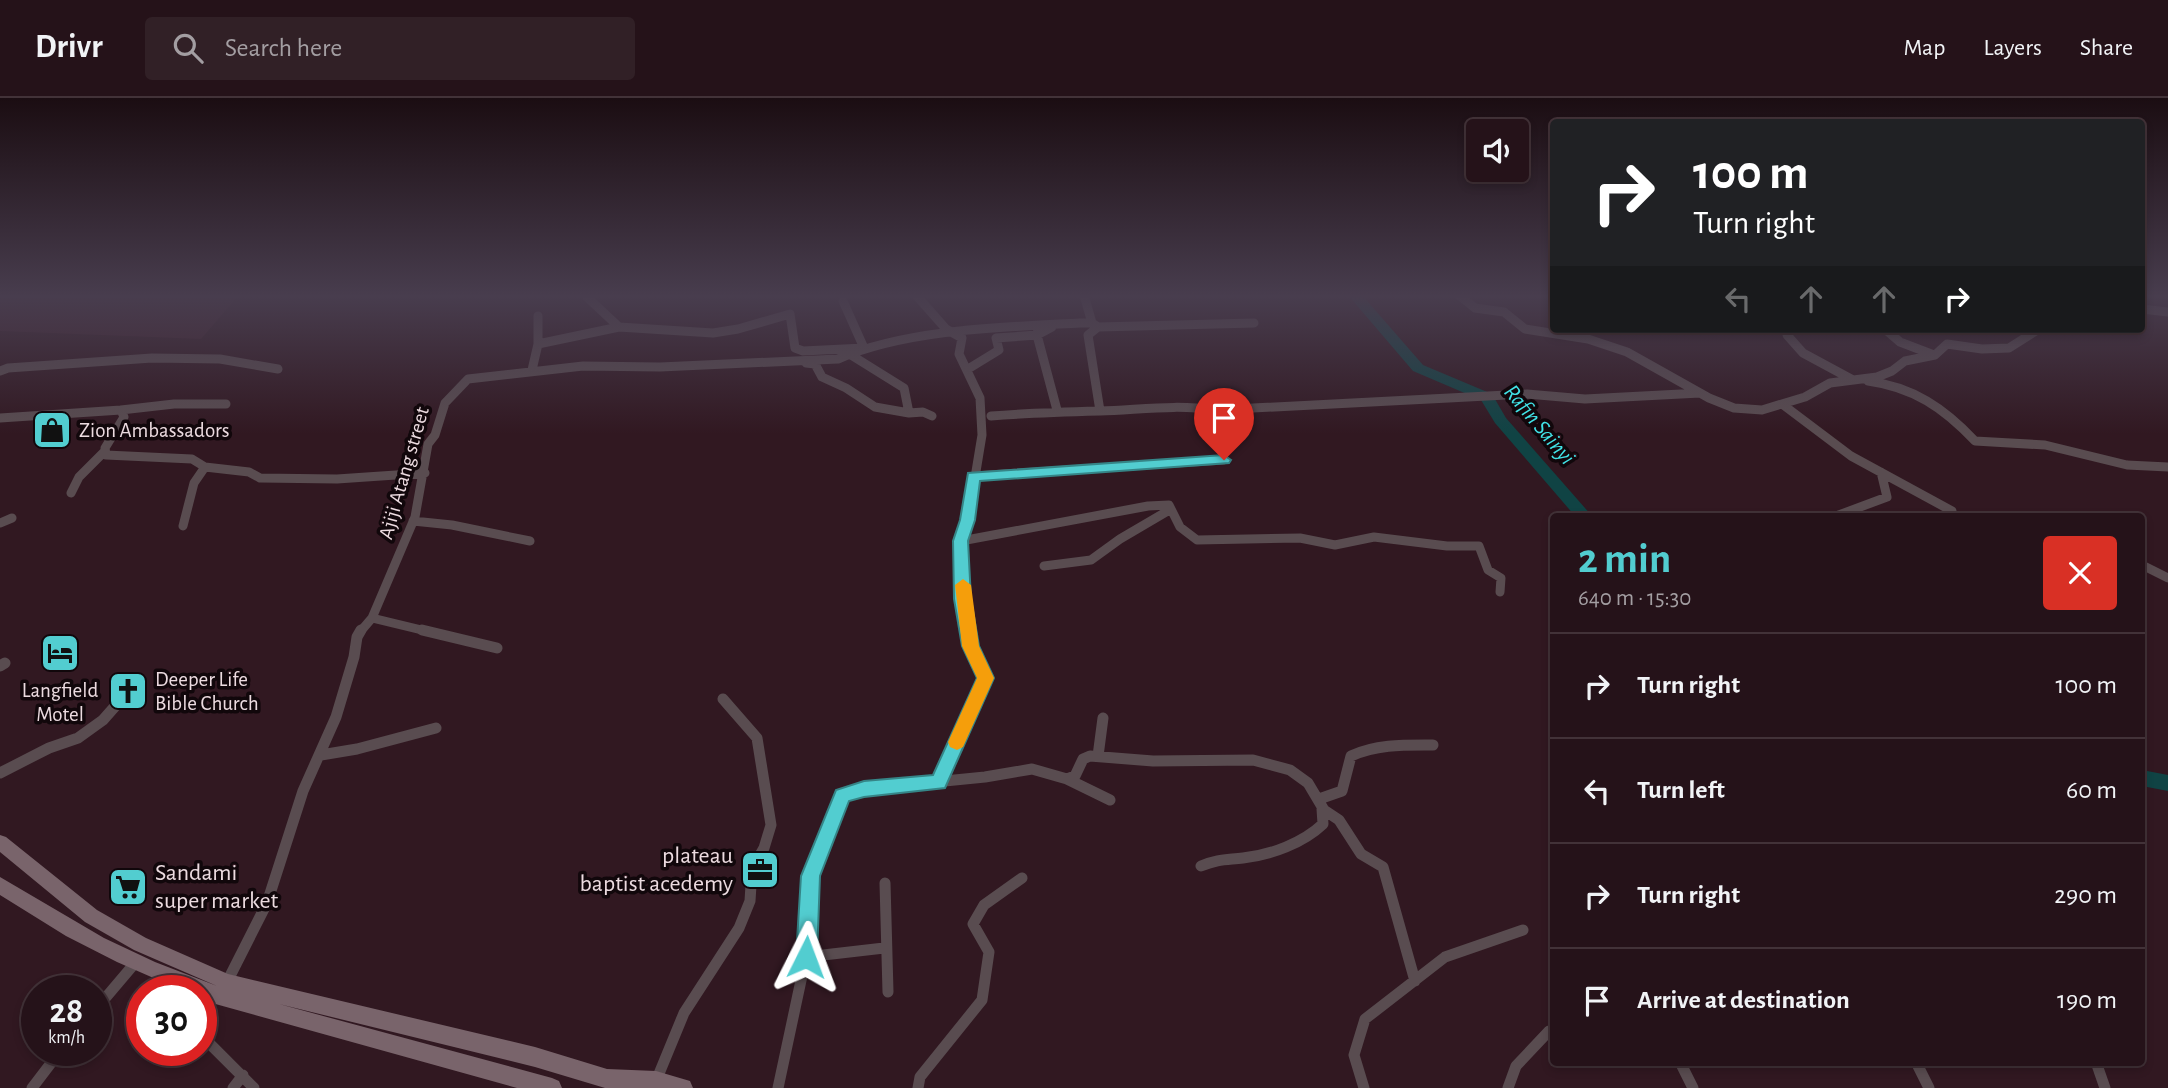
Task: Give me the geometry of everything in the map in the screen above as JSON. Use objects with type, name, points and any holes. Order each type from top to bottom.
[{"type":"main road","points":[[0,842],[91,916],[140,944],[228,982],[535,1058],[607,1079],[656,1081],[683,1088]]},
{"type":"main road","points":[[0,885],[27,905],[159,975]]},
{"type":"main road","points":[[217,1001],[552,1088]]},
{"type":"street","points":[[532,370],[538,344],[551,341]]},
{"type":"street","points":[[794,341],[795,348],[803,351],[864,348],[861,341]]},
{"type":"street","name":"Ajiji Atang street","points":[[228,982],[267,903],[303,791],[321,755],[344,693],[357,637],[372,618],[413,522],[425,473],[428,444],[435,435],[444,403],[458,386],[468,379],[583,366],[660,367],[824,360],[851,355],[864,348],[908,341]]},
{"type":"street","points":[[939,782],[985,678],[971,646],[962,599],[961,541],[968,520],[973,476],[982,435],[980,398],[968,369],[958,354],[961,341]]},
{"type":"street","points":[[968,369],[999,350],[997,341]]},
{"type":"street","points":[[1041,341],[1056,410]]},
{"type":"street","points":[[1089,341],[1100,411]]},
{"type":"street","points":[[1597,341],[1627,352],[1700,393],[1734,408],[1762,410],[1805,397],[1830,383],[1877,377],[1892,371],[1905,361],[1934,355],[1947,344],[1982,349],[2009,348],[2020,341]]},
{"type":"street","points":[[1793,341],[1803,353],[1853,380],[1878,382],[1915,393],[1937,404],[1975,441],[2067,449],[2114,464],[2142,469],[2168,467]]},
{"type":"street","points":[[1899,341],[1934,355]]},
{"type":"street","points":[[851,355],[900,383],[904,388],[909,413]]},
{"type":"street","points":[[0,371],[8,368],[152,358],[220,359],[278,369]]},
{"type":"street","points":[[795,361],[815,364],[822,377],[876,407],[909,413],[923,412],[932,416]]},
{"type":"street","points":[[991,416],[1056,410],[1100,411],[1188,406],[1214,410],[1527,394],[1585,398],[1700,393]]},
{"type":"street","points":[[0,418],[174,404],[226,404]]},
{"type":"street","points":[[1782,404],[1820,435],[1881,472],[1928,494],[1952,511]]},
{"type":"street","points":[[71,493],[79,477],[104,452],[124,416],[121,410]]},
{"type":"street","points":[[973,476],[1224,460],[1214,410]]},
{"type":"street","points":[[104,452],[113,457],[192,459],[205,467],[249,472],[260,478],[337,479],[425,473]]},
{"type":"street","points":[[183,526],[194,483],[205,467]]},
{"type":"street","points":[[1844,513],[1887,497],[1881,472]]},
{"type":"street","points":[[961,541],[1148,506],[1169,505],[1180,527],[1196,540],[1300,538],[1335,545],[1374,537],[1447,546],[1479,546],[1488,570],[1502,578],[1500,592]]},
{"type":"street","points":[[1044,566],[1091,560],[1120,539],[1171,509]]},
{"type":"street","points":[[0,523],[12,518]]},
{"type":"street","points":[[413,522],[433,526],[452,525],[530,541]]},
{"type":"street","points":[[2145,566],[2168,578]]},
{"type":"street","points":[[372,618],[497,648]]},
{"type":"street","points":[[0,773],[49,748],[78,738],[103,720],[124,695]]},
{"type":"street","points":[[656,1081],[684,1013],[739,928],[750,901],[752,869],[764,848],[771,825],[757,738],[723,699]]},
{"type":"street","points":[[1098,756],[1103,718]]},
{"type":"street","points":[[321,755],[357,749],[436,728]]},
{"type":"street","points":[[1321,804],[1342,791],[1351,756],[1357,752],[1388,745],[1433,745]]},
{"type":"street","points":[[1067,779],[1075,776],[1083,759],[1098,756],[1151,761],[1259,761],[1287,769],[1303,778],[1321,804],[1340,820],[1351,843],[1363,857],[1383,867],[1395,900],[1402,946],[1415,981]]},
{"type":"street","points":[[778,1088],[806,957],[810,876],[842,796],[864,789],[1032,769],[1067,779],[1110,800]]},
{"type":"street","points":[[1201,866],[1220,858],[1245,858],[1288,846],[1310,836],[1323,824],[1321,804]]},
{"type":"street","points":[[918,1088],[920,1077],[982,1000],[989,951],[973,923],[977,913],[1022,878]]},
{"type":"street","points":[[885,883],[884,948],[888,992]]},
{"type":"street","points":[[1364,1088],[1354,1055],[1365,1019],[1445,957],[1523,930]]},
{"type":"street","points":[[806,957],[884,948]]},
{"type":"street","points":[[112,990],[135,963]]},
{"type":"street","points":[[1508,1088],[1516,1066],[1549,1031]]},
{"type":"street","points":[[217,1050],[254,1088]]},
{"type":"street","points":[[32,1088],[49,1066]]},
{"type":"street","points":[[1682,1066],[1693,1088]]},
{"type":"street","points":[[1918,1066],[1929,1088]]},
{"type":"street","points":[[2097,1066],[2105,1088]]},
{"type":"street","points":[[233,1088],[243,1075]]},
{"type":"waterway","name":"Rafin Sainyi","points":[[1395,341],[1418,368],[1487,397],[1500,420],[1581,513]]},
{"type":"waterway","name":"Rafin Sainyi","points":[[2145,779],[2168,783]]},
{"type":"slow traffic","points":[[957,742],[985,678],[971,646],[962,599],[963,585]]},
{"type":"place","name":"Zion Ambassadors","points":[[52,430]]},
{"type":"place","name":"Langfield Motel","points":[[60,653]]},
{"type":"place","name":"Deeper Life Bible Church","points":[[128,691]]},
{"type":"place","name":"plateau baptist acedemy","points":[[760,870]]},
{"type":"place","name":"Sandami super market","points":[[128,887]]},
{"type":"route","points":[[806,957],[810,876],[842,796],[864,789],[939,782],[985,678],[971,646],[962,599],[961,541],[968,520],[973,476],[1224,460]]}]
